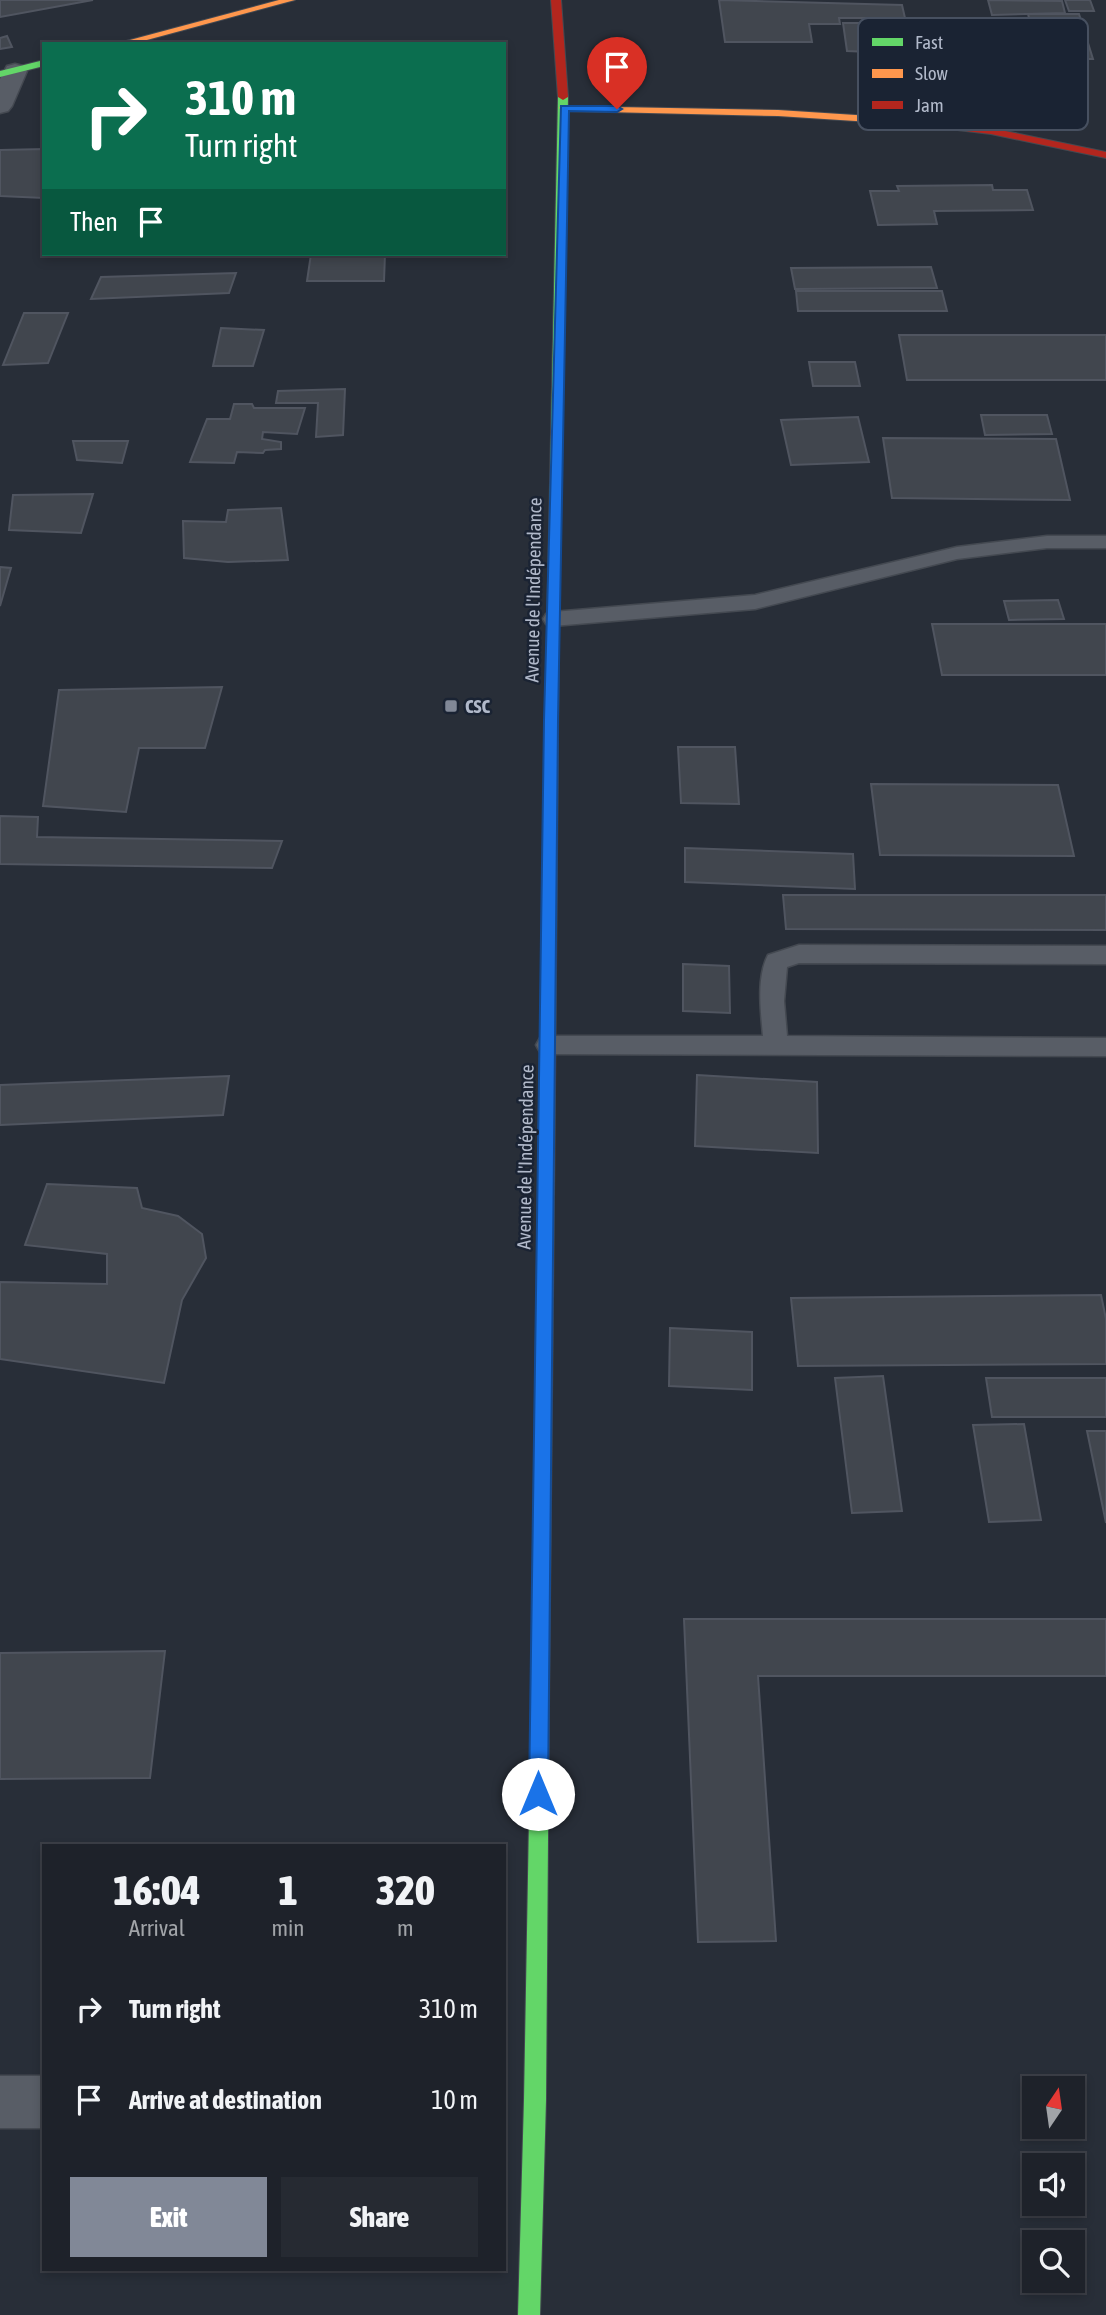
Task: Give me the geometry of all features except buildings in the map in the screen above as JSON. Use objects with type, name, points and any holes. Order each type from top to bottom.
[{"type":"main road","points":[[128,42],[290,0]]},
{"type":"main road","name":"Avenue de l'Indépendance","points":[[528,2315],[519,2100],[548,1045],[553,619],[564,108],[556,0]]},
{"type":"main road","points":[[8,72],[42,64]]},
{"type":"main road","points":[[564,108],[775,112],[858,117]]},
{"type":"main road","points":[[983,130],[1106,155]]},
{"type":"street","points":[[0,106],[8,72]]},
{"type":"street","points":[[0,2102],[42,2102]]},
{"type":"lane","points":[[553,619],[755,602],[957,553],[1047,542],[1106,542]]},
{"type":"lane","points":[[776,1045],[772,1001],[776,961],[799,954],[1106,955]]},
{"type":"lane","points":[[548,1045],[1106,1047]]},
{"type":"traffic: fast","points":[[0,74],[42,64]]},
{"type":"traffic: fast","points":[[553,627],[563,97]]},
{"type":"traffic: fast","points":[[529,2315],[535,2100],[540,1708]]},
{"type":"traffic: slow","points":[[128,42],[290,0]]},
{"type":"traffic: slow","points":[[564,108],[778,113],[858,118]]},
{"type":"traffic: slow","points":[[540,1708],[547,1097]]},
{"type":"traffic: jam","points":[[556,0],[563,97]]},
{"type":"traffic: jam","points":[[982,130],[1106,155]]},
{"type":"traffic: jam","points":[[547,1097],[553,627]]},
{"type":"place","name":"CSC","points":[[451,706]]},
{"type":"route","points":[[538,1794],[551,720],[564,108],[617,109]]}]
